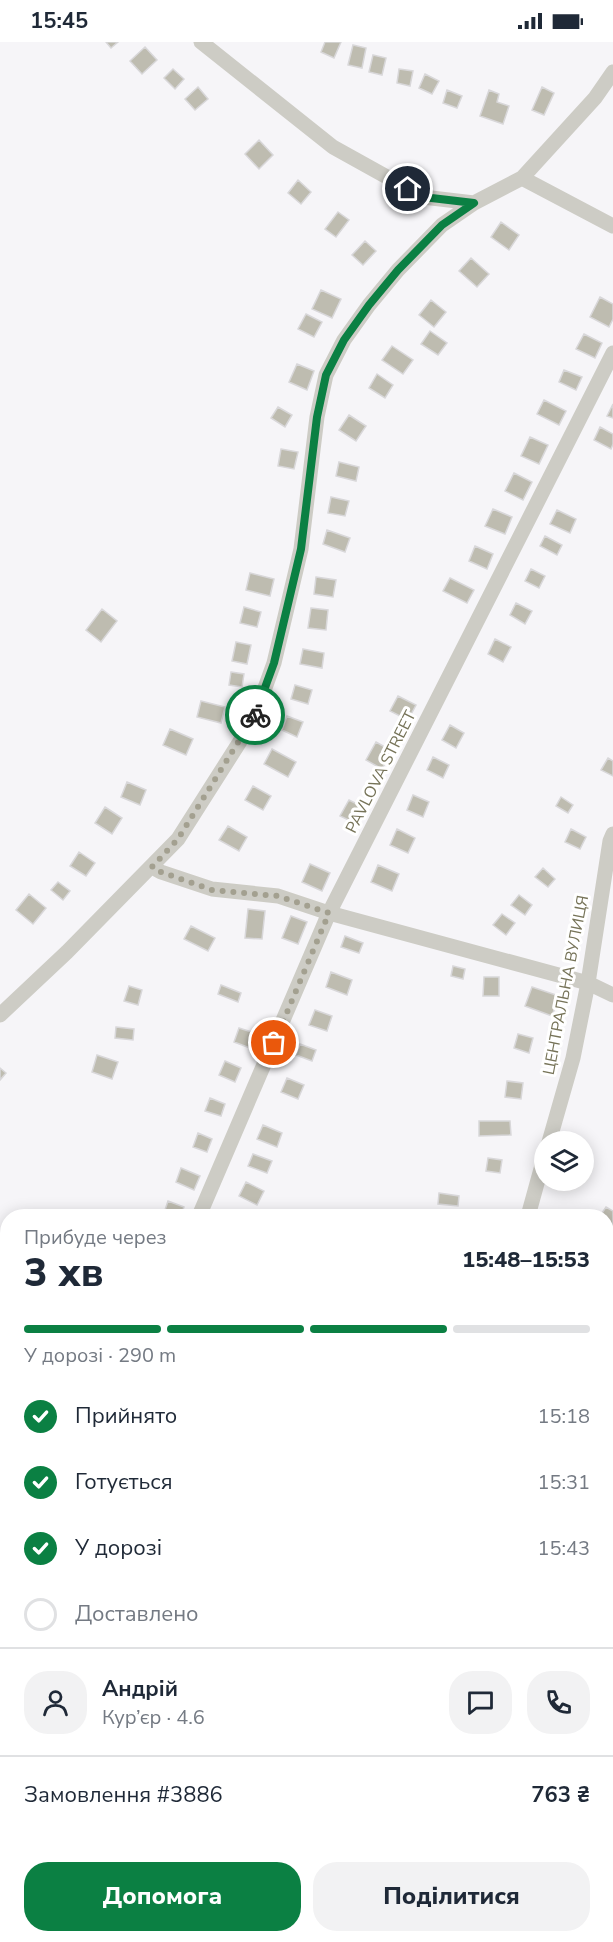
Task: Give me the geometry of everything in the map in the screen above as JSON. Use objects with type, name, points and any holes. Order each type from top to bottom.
[{"type":"street","points":[[201,42],[333,147],[423,197],[474,203]]},
{"type":"street","points":[[0,1015],[67,952],[178,839],[253,721],[274,663],[301,549],[317,417],[326,375],[344,340],[398,270],[442,225],[474,203],[522,178],[595,98],[613,72]]},
{"type":"street","points":[[522,178],[613,226]]},
{"type":"street","name":"PAVLOVA STREET","points":[[203,1209],[329,913],[613,353]]},
{"type":"street","name":"ЦЕНТРАЛЬНА ВУЛИЦЯ","points":[[552,1131],[573,1058],[613,834]]},
{"type":"street","points":[[152,867],[212,890],[278,896],[329,913],[588,983],[613,995]]},
{"type":"street","points":[[530,1209],[535,1191]]},
{"type":"building","points":[[106,42],[118,42],[111,48]]},
{"type":"building","points":[[325,42],[341,42],[334,58],[321,52]]},
{"type":"building","points":[[353,45],[366,48],[362,68],[348,65]]},
{"type":"building","points":[[145,47],[157,60],[142,74],[130,61]]},
{"type":"building","points":[[373,55],[386,58],[382,75],[369,72]]},
{"type":"building","points":[[173,69],[184,79],[175,89],[164,78]]},
{"type":"building","points":[[399,69],[413,71],[410,86],[397,83]]},
{"type":"building","points":[[425,74],[439,81],[432,94],[419,88]]},
{"type":"building","points":[[198,87],[208,99],[195,110],[185,99]]},
{"type":"building","points":[[542,87],[554,93],[544,115],[532,110]]},
{"type":"building","points":[[447,90],[462,96],[457,108],[443,103]]},
{"type":"building","points":[[489,90],[499,94],[497,102],[509,106],[503,124],[480,116]]},
{"type":"building","points":[[259,140],[273,155],[259,169],[245,154]]},
{"type":"building","points":[[298,180],[311,192],[301,204],[288,193]]},
{"type":"building","points":[[338,212],[349,220],[336,237],[325,229]]},
{"type":"building","points":[[501,222],[519,235],[509,250],[491,237]]},
{"type":"building","points":[[365,241],[376,251],[363,265],[352,255]]},
{"type":"building","points":[[471,258],[489,274],[477,287],[459,271]]},
{"type":"building","points":[[321,290],[341,299],[332,318],[312,309]]},
{"type":"building","points":[[600,297],[613,304],[613,319],[609,327],[590,317]]},
{"type":"building","points":[[431,300],[446,312],[434,327],[419,315]]},
{"type":"building","points":[[306,314],[322,322],[314,337],[298,329]]},
{"type":"building","points":[[430,331],[447,343],[438,355],[421,344]]},
{"type":"building","points":[[584,334],[602,343],[595,358],[576,349]]},
{"type":"building","points":[[392,346],[413,360],[403,374],[382,360]]},
{"type":"building","points":[[297,364],[314,371],[307,390],[289,382]]},
{"type":"building","points":[[564,370],[582,377],[576,390],[559,382]]},
{"type":"building","points":[[377,374],[393,385],[385,398],[369,388]]},
{"type":"building","points":[[544,400],[566,411],[559,425],[537,414]]},
{"type":"building","points":[[613,404],[613,418],[607,416]]},
{"type":"building","points":[[278,407],[292,415],[285,427],[271,418]]},
{"type":"building","points":[[349,415],[366,426],[356,441],[339,430]]},
{"type":"building","points":[[600,427],[613,434],[611,449],[594,440]]},
{"type":"building","points":[[530,437],[548,445],[539,464],[521,456]]},
{"type":"building","points":[[281,449],[298,452],[294,469],[278,466]]},
{"type":"building","points":[[339,462],[359,467],[356,481],[336,476]]},
{"type":"building","points":[[514,473],[532,482],[523,500],[505,491]]},
{"type":"building","points":[[331,497],[349,501],[345,516],[328,513]]},
{"type":"building","points":[[493,509],[512,517],[505,534],[485,526]]},
{"type":"building","points":[[557,510],[576,519],[570,533],[550,524]]},
{"type":"building","points":[[327,530],[350,538],[345,552],[323,544]]},
{"type":"building","points":[[545,536],[562,545],[557,555],[540,546]]},
{"type":"building","points":[[475,546],[493,554],[487,569],[469,561]]},
{"type":"building","points":[[531,569],[545,576],[539,588],[525,581]]},
{"type":"building","points":[[250,573],[274,579],[270,596],[246,590]]},
{"type":"building","points":[[316,577],[336,580],[333,597],[314,594]]},
{"type":"building","points":[[450,578],[474,590],[467,603],[443,591]]},
{"type":"building","points":[[516,603],[532,611],[525,624],[510,615]]},
{"type":"building","points":[[244,607],[261,612],[257,627],[240,623]]},
{"type":"building","points":[[311,608],[328,610],[326,630],[308,628]]},
{"type":"building","points":[[102,609],[117,621],[101,642],[86,630]]},
{"type":"building","points":[[495,639],[511,647],[503,662],[488,654]]},
{"type":"building","points":[[236,642],[251,645],[247,664],[232,661]]},
{"type":"building","points":[[303,649],[324,653],[322,668],[300,664]]},
{"type":"building","points":[[231,672],[244,674],[242,687],[229,685]]},
{"type":"building","points":[[295,685],[312,690],[308,704],[291,699]]},
{"type":"building","points":[[398,696],[416,705],[408,720],[390,711]]},
{"type":"building","points":[[201,701],[225,707],[221,723],[197,717]]},
{"type":"building","points":[[287,716],[303,722],[297,737],[282,730]]},
{"type":"building","points":[[450,725],[464,733],[456,748],[442,740]]},
{"type":"building","points":[[170,729],[193,739],[186,755],[163,745]]},
{"type":"building","points":[[376,742],[392,751],[382,769],[366,760]]},
{"type":"building","points":[[272,749],[296,762],[288,777],[264,764]]},
{"type":"building","points":[[433,757],[449,765],[443,778],[427,770]]},
{"type":"building","points":[[608,758],[613,761],[613,776],[601,770]]},
{"type":"building","points":[[127,782],[146,790],[140,805],[121,797]]},
{"type":"building","points":[[253,786],[271,796],[263,810],[245,800]]},
{"type":"building","points":[[413,795],[429,802],[423,817],[407,810]]},
{"type":"building","points":[[561,797],[573,805],[568,813],[556,806]]},
{"type":"building","points":[[349,800],[365,808],[357,824],[340,816]]},
{"type":"building","points":[[105,807],[122,818],[112,834],[95,823]]},
{"type":"building","points":[[228,826],[247,837],[239,851],[219,840]]},
{"type":"building","points":[[397,829],[415,838],[408,853],[390,845]]},
{"type":"building","points":[[571,829],[586,837],[580,849],[565,842]]},
{"type":"building","points":[[79,852],[95,863],[86,876],[70,866]]},
{"type":"building","points":[[310,864],[330,873],[322,891],[302,882]]},
{"type":"building","points":[[378,865],[399,874],[392,891],[371,882]]},
{"type":"building","points":[[543,868],[555,879],[548,887],[535,877]]},
{"type":"building","points":[[58,882],[70,891],[63,900],[51,890]]},
{"type":"building","points":[[29,894],[46,908],[33,924],[16,910]]},
{"type":"building","points":[[519,895],[532,905],[525,915],[511,905]]},
{"type":"building","points":[[248,909],[265,911],[262,939],[245,938]]},
{"type":"building","points":[[502,914],[515,923],[506,935],[493,925]]},
{"type":"building","points":[[291,916],[307,922],[298,944],[282,938]]},
{"type":"building","points":[[191,926],[215,938],[208,951],[184,939]]},
{"type":"building","points":[[345,936],[363,943],[359,953],[341,947]]},
{"type":"building","points":[[453,966],[465,969],[463,979],[451,976]]},
{"type":"building","points":[[331,972],[352,980],[347,995],[326,987]]},
{"type":"building","points":[[484,977],[499,977],[499,996],[483,996]]},
{"type":"building","points":[[221,985],[241,993],[238,1002],[218,994]]},
{"type":"building","points":[[129,986],[142,990],[138,1005],[124,1001]]},
{"type":"building","points":[[532,987],[559,996],[552,1016],[525,1006]]},
{"type":"building","points":[[315,1010],[332,1016],[327,1031],[309,1025]]},
{"type":"building","points":[[116,1027],[134,1029],[133,1040],[115,1038]]},
{"type":"building","points":[[239,1028],[255,1033],[250,1048],[234,1042]]},
{"type":"building","points":[[518,1034],[533,1038],[529,1053],[514,1048]]},
{"type":"building","points":[[300,1044],[316,1050],[312,1061],[296,1055]]},
{"type":"building","points":[[97,1055],[118,1062],[112,1079],[92,1072]]},
{"type":"building","points":[[225,1061],[241,1068],[235,1082],[219,1075]]},
{"type":"building","points":[[0,1068],[6,1073],[0,1080]]},
{"type":"building","points":[[287,1078],[304,1085],[298,1099],[281,1092]]},
{"type":"building","points":[[507,1081],[523,1083],[521,1099],[505,1097]]},
{"type":"building","points":[[210,1098],[225,1104],[221,1116],[205,1111]]},
{"type":"building","points":[[479,1121],[510,1121],[511,1135],[479,1136]]},
{"type":"building","points":[[263,1125],[282,1133],[277,1147],[257,1139]]},
{"type":"building","points":[[198,1133],[212,1139],[207,1152],[193,1147]]},
{"type":"building","points":[[253,1154],[272,1161],[267,1173],[248,1166]]},
{"type":"building","points":[[488,1158],[502,1160],[500,1173],[486,1171]]},
{"type":"building","points":[[181,1168],[200,1176],[194,1190],[176,1182]]},
{"type":"building","points":[[246,1182],[264,1191],[257,1205],[239,1196]]},
{"type":"building","points":[[439,1193],[459,1196],[458,1206],[438,1204]]},
{"type":"building","points":[[168,1201],[184,1207],[183,1209],[165,1209]]},
{"type":"way so far","points":[[255,715],[178,839],[152,867],[212,890],[278,896],[329,913],[274,1043]]},
{"type":"route","points":[[255,715],[274,663],[301,549],[317,417],[326,375],[344,340],[398,270],[442,225],[474,203],[423,197],[408,189]]}]
